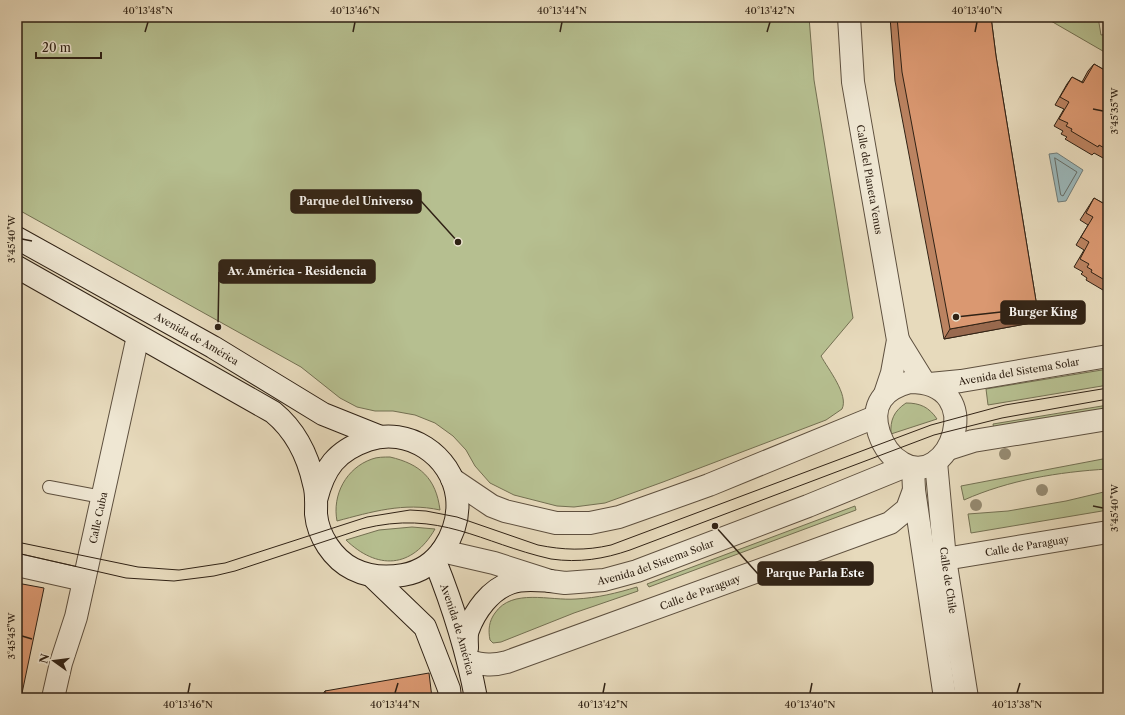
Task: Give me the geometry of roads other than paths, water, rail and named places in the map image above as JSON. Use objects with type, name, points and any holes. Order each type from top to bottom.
[{"type":"street","name":"Calle del Planeta Venus","points":[[849,17],[853,82],[898,340],[892,373],[885,394]]},
{"type":"street","name":"Avenida de América","points":[[17,238],[213,347],[323,414],[378,436]]},
{"type":"street","name":"Avenida de América","points":[[17,267],[272,412],[283,421],[292,431],[302,450],[315,484],[316,515],[325,542],[336,557],[352,569],[372,576],[390,578],[407,575],[421,570],[439,556],[450,539],[457,517],[457,496],[452,479],[441,461],[425,447],[409,440],[394,436],[378,436],[361,442],[331,463],[321,480],[316,500]]},
{"type":"street","name":"Calle Cuba","points":[[53,698],[61,663],[76,617],[138,336]]},
{"type":"street","name":"Calle del Planeta Venus","points":[[898,340],[927,383]]},
{"type":"street","name":"Avenida del Sistema Solar","points":[[927,383],[961,381],[1108,356]]},
{"type":"street","points":[[942,455],[955,429],[956,417],[952,403],[944,392],[927,383],[910,382],[900,385],[885,394],[880,402],[875,417],[883,443],[895,460],[909,467],[924,467],[942,455],[973,441],[1108,420]]},
{"type":"street","points":[[452,479],[492,506],[505,511],[556,523],[590,523],[619,517],[709,485],[875,417]]},
{"type":"street","name":"Calle de Chile","points":[[942,455],[945,559],[967,698]]},
{"type":"street","name":"Avenida del Sistema Solar","points":[[439,556],[494,563],[550,581],[582,582],[604,580],[632,572],[909,467]]},
{"type":"street","points":[[909,467],[914,490],[945,698]]},
{"type":"street","name":"Calle de Paraguay","points":[[468,655],[481,665],[495,665],[507,662],[890,523],[907,509],[914,490]]},
{"type":"street","name":"Calle de Paraguay","points":[[945,559],[1108,532]]},
{"type":"street","name":"Avenida de América","points":[[439,556],[468,655],[476,698]]},
{"type":"street","points":[[17,565],[84,580]]},
{"type":"street","name":"Avenida de América","points":[[372,576],[425,627],[448,688],[450,698]]},
{"type":"street","points":[[468,655],[467,631],[483,602],[496,591],[510,583],[526,580],[550,581]]},
{"type":"street","points":[[61,663],[62,698]]},
{"type":"lane","points":[[49,487],[102,497]]},
{"type":"water","points":[[1057,153],[1083,170],[1066,201],[1058,202],[1049,154]]},
{"type":"tram line","points":[[17,542],[138,567],[179,570],[225,563],[367,517],[410,510],[426,511],[457,517],[538,545],[574,549],[601,547],[611,545],[931,425],[1005,405],[1108,388]]},
{"type":"tram line","points":[[17,553],[126,578],[174,581],[214,576],[235,571],[362,529],[390,524],[414,523],[437,525],[459,530],[551,559],[572,561],[591,559],[611,556],[630,550],[934,435],[1002,418],[1108,399]]},
{"type":"place","name":"Parque del Universo","points":[[458,242]]},
{"type":"place","name":"Burger King","points":[[956,317]]},
{"type":"place","name":"Av. América - Residencia","points":[[218,327]]},
{"type":"place","name":"Parque Parla Este","points":[[715,526]]}]
